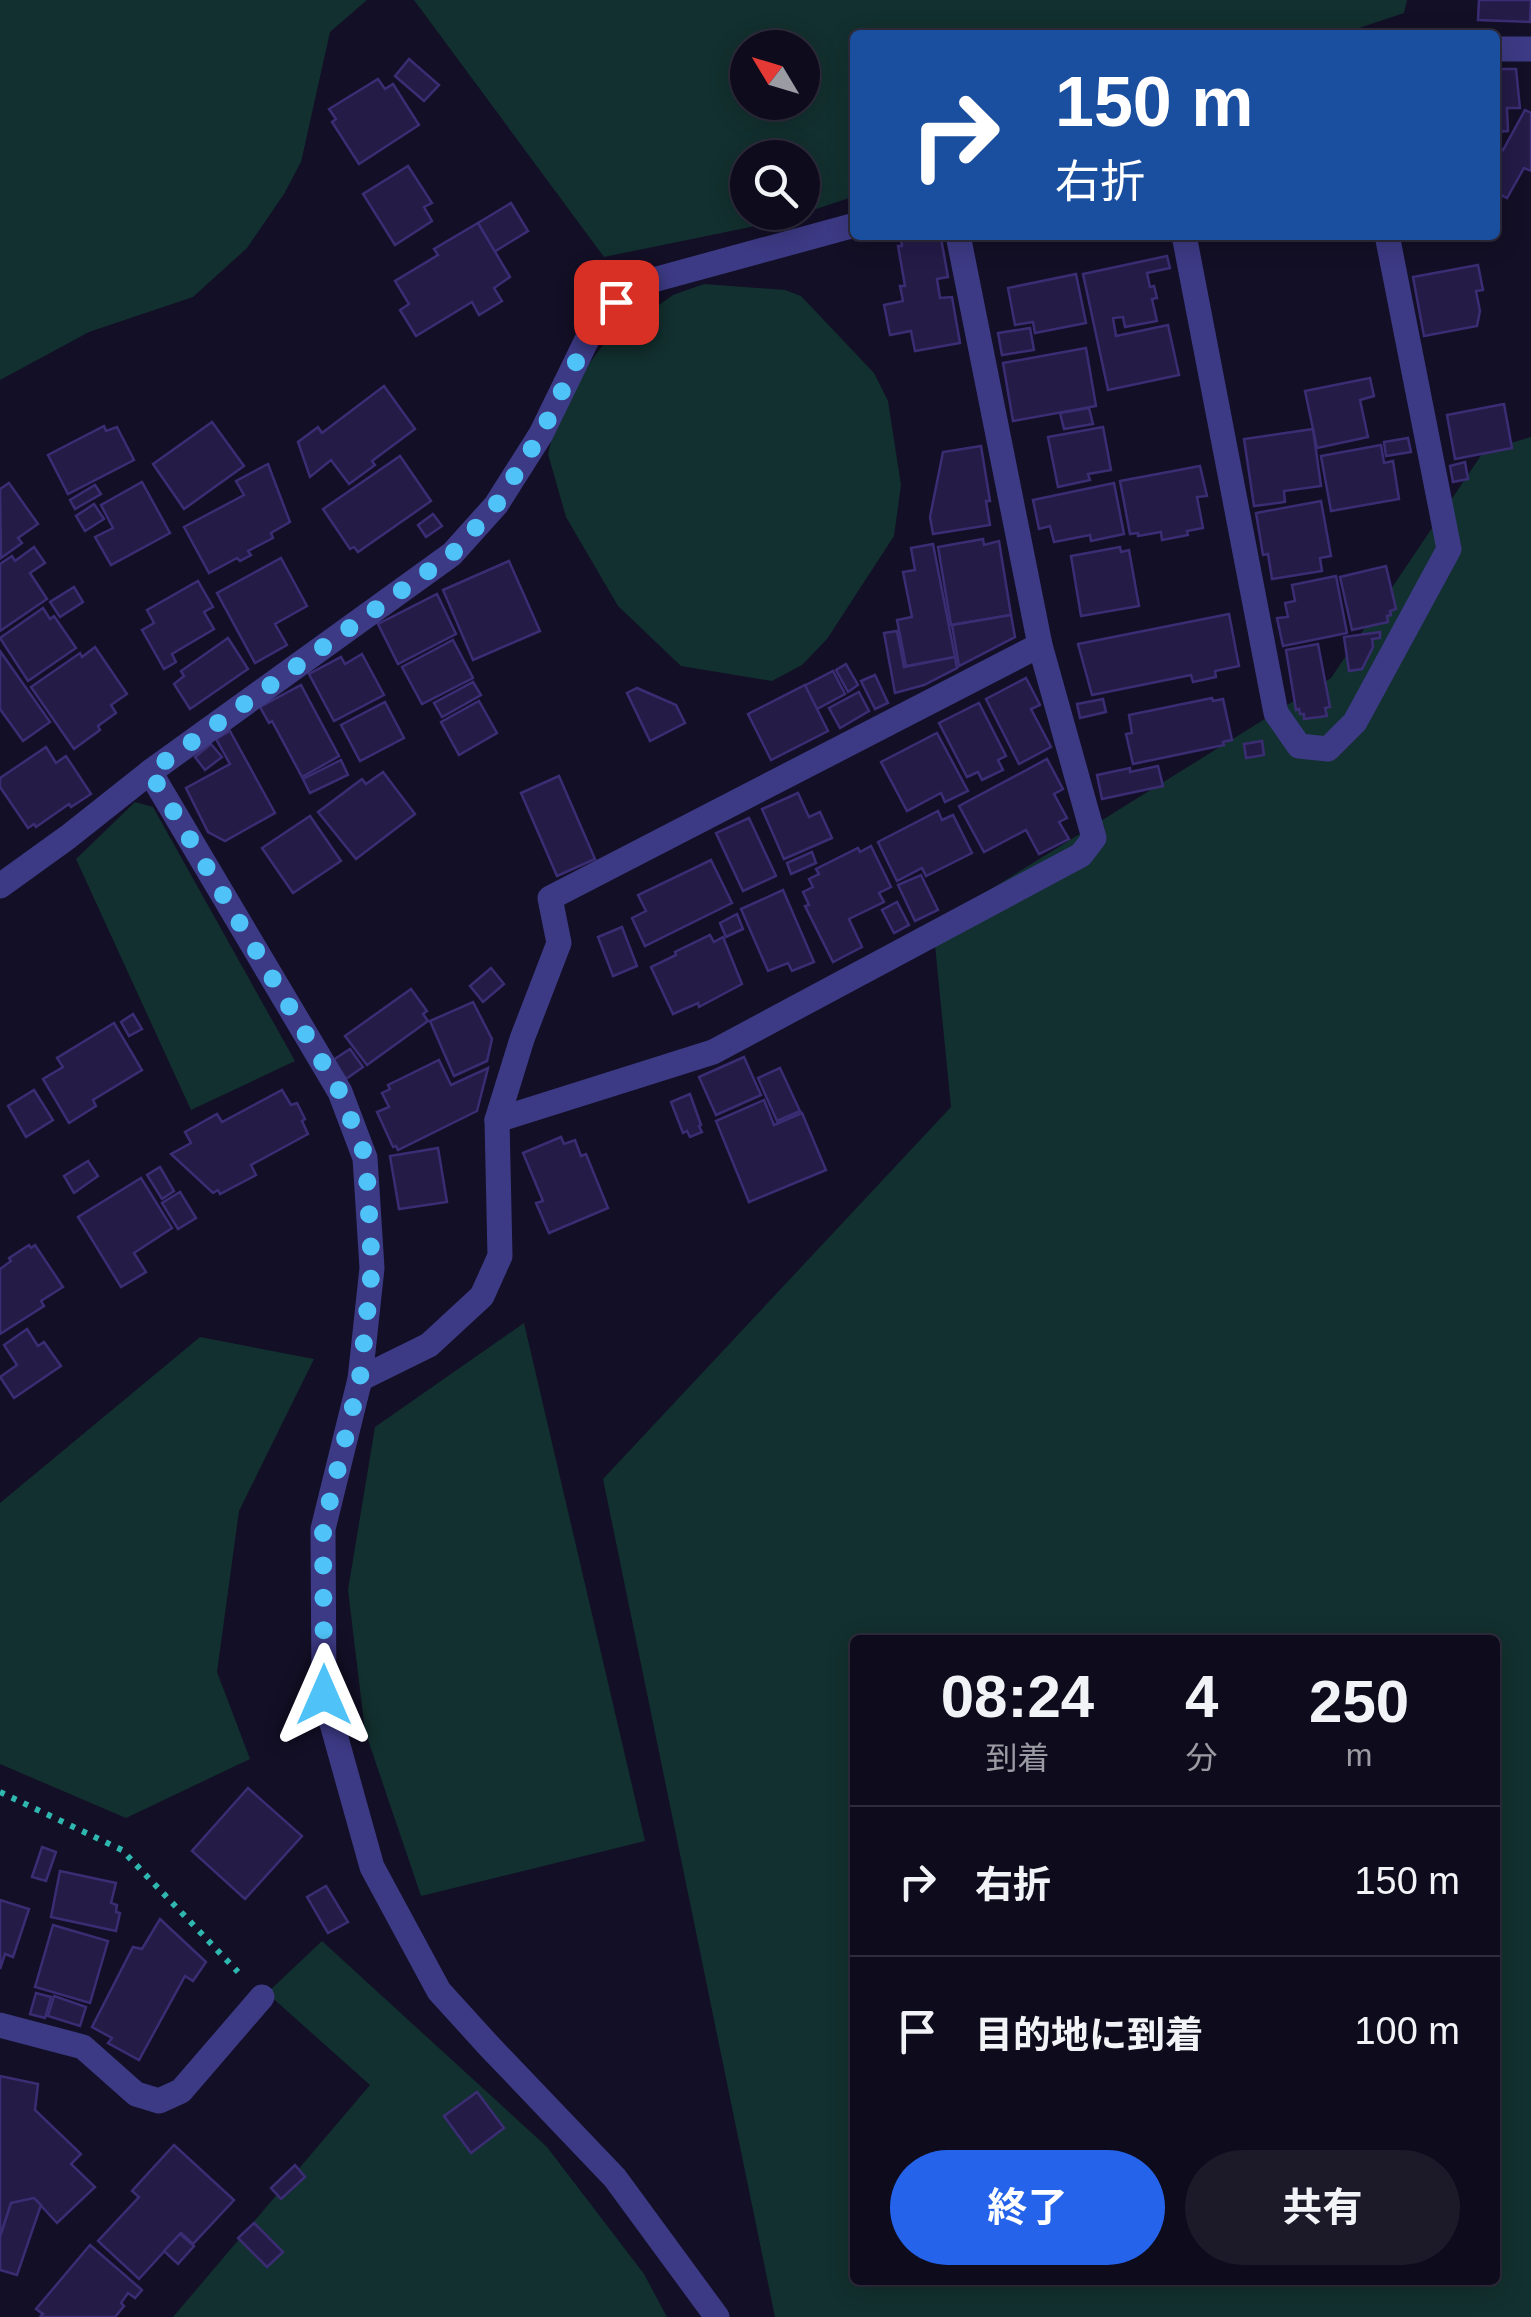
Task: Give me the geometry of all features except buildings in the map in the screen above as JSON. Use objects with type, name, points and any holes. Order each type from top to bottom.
[{"type":"street","points":[[1500,50],[1531,49]]},
{"type":"street","points":[[0,886],[150,772],[452,554],[496,505],[541,434],[597,319],[635,285],[850,226]]},
{"type":"street","points":[[497,1120],[713,1052],[1081,856],[1094,838],[1040,645],[959,240]]},
{"type":"street","points":[[1185,240],[1276,713],[1299,746],[1328,750],[1355,722],[1450,549],[1388,240]]},
{"type":"street","points":[[360,1378],[429,1345],[482,1296],[500,1256],[497,1120],[522,1039],[559,943],[550,898],[1040,645]]},
{"type":"street","points":[[150,772],[340,1092],[366,1158],[372,1268],[360,1378],[323,1529],[324,1695],[372,1867],[439,1991],[615,2178],[717,2317]]},
{"type":"street","points":[[0,2025],[83,2046],[136,2094],[159,2101],[181,2092],[262,1998]]},
{"type":"path","points":[[0,1792],[122,1850],[262,1998]]},
{"type":"green space","points":[[0,0],[367,0],[330,32],[301,162],[247,248],[193,297],[89,332],[0,380]]},
{"type":"green space","points":[[414,0],[1407,0],[1404,13],[1353,30],[850,30],[850,198],[820,208],[820,140],[730,140],[730,230],[736,230],[604,257]]},
{"type":"green space","points":[[704,284],[785,290],[801,296],[874,373],[888,401],[901,485],[894,536],[827,639],[802,665],[772,681],[681,666],[618,606],[566,517],[548,454],[561,401],[603,345],[673,295]]},
{"type":"green space","points":[[1531,437],[1531,2317],[775,2317],[603,1479],[951,1107],[933,925],[1331,678],[1484,451]]},
{"type":"green space","points":[[135,802],[153,807],[295,1061],[191,1110],[76,859]]},
{"type":"green space","points":[[524,1323],[645,1841],[421,1896],[365,1731],[348,1590],[375,1427]]},
{"type":"green space","points":[[200,1337],[314,1359],[239,1511],[217,1672],[250,1759],[126,1818],[0,1764],[0,1503]]},
{"type":"green space","points":[[322,1941],[547,2147],[644,2274],[667,2317],[173,2317],[370,2085],[267,1993]]},
{"type":"route","points":[[324,1695],[323,1529],[360,1378],[372,1268],[366,1158],[340,1092],[150,772],[452,554],[496,505],[541,434],[597,319],[616,302]]}]
